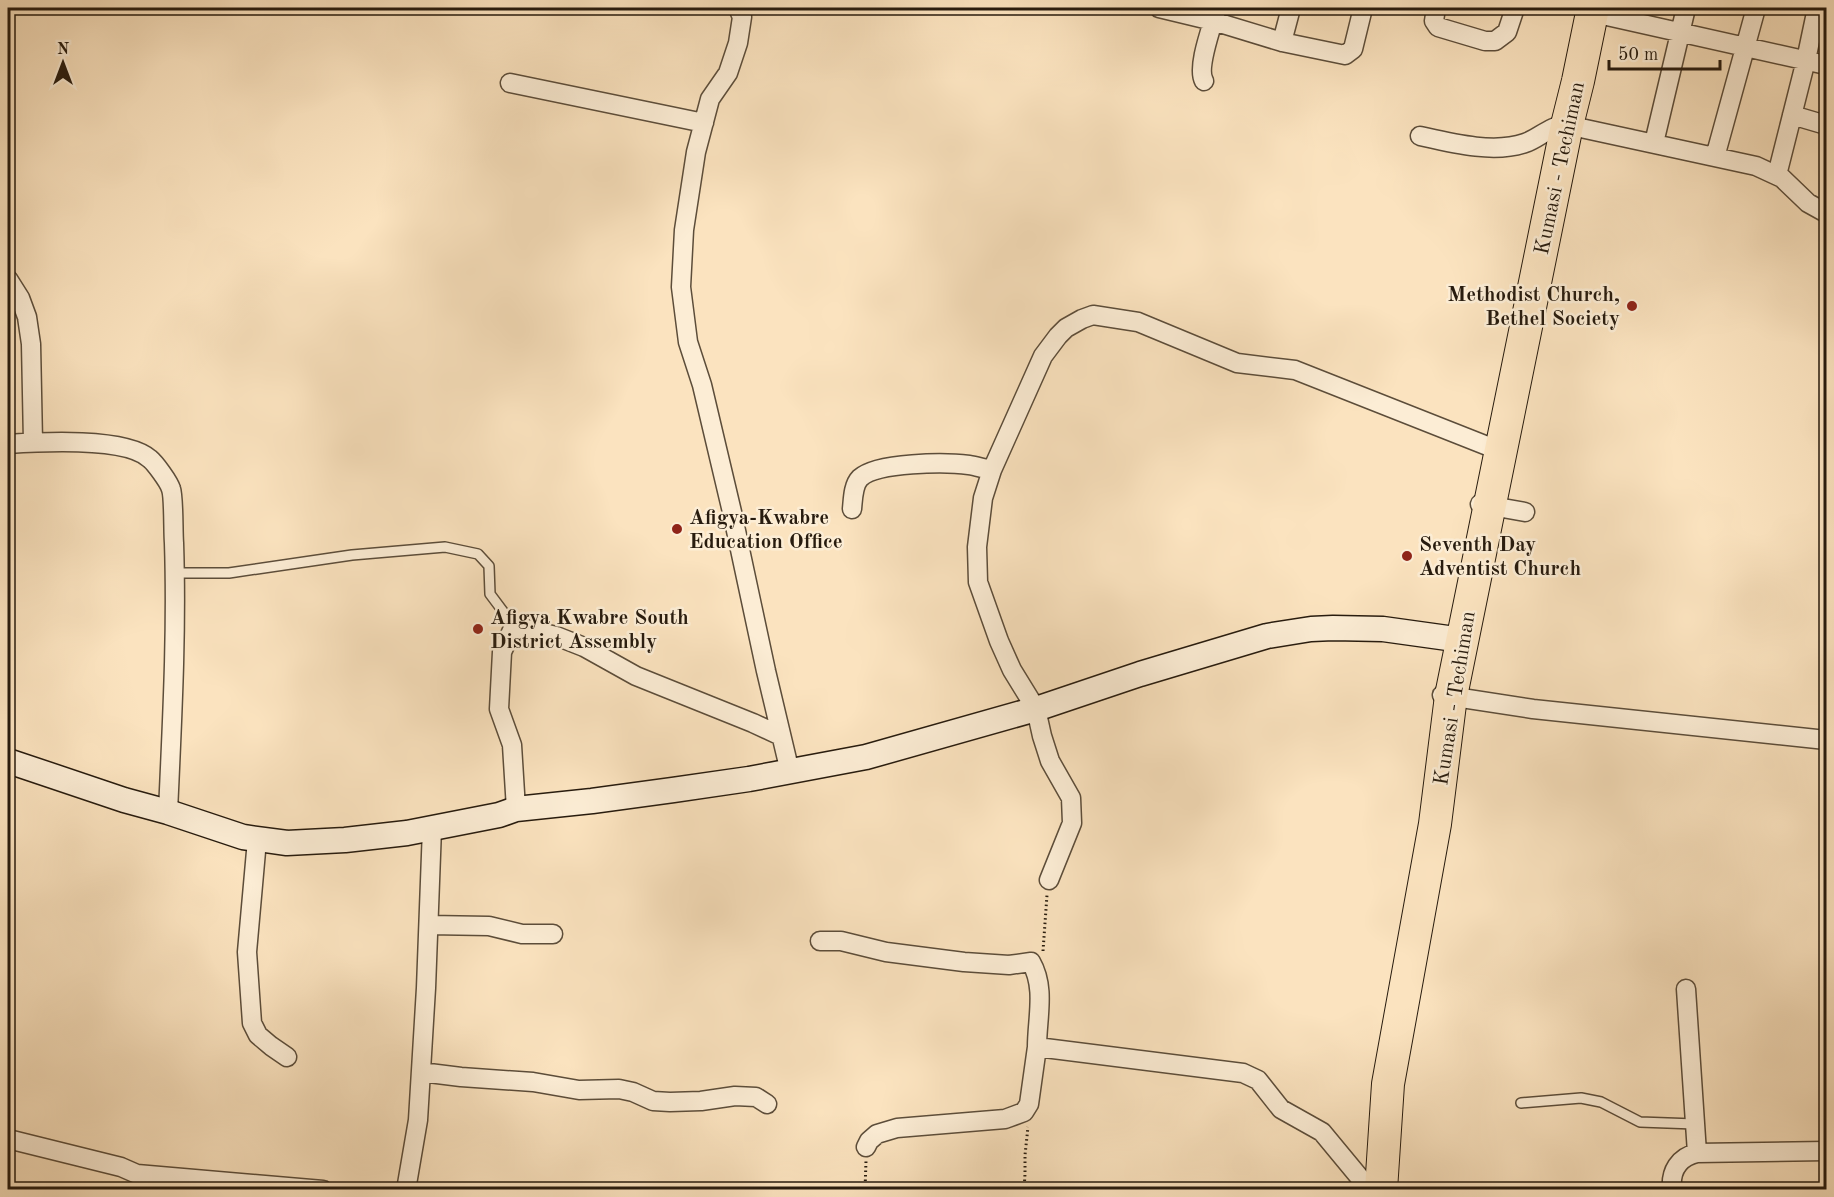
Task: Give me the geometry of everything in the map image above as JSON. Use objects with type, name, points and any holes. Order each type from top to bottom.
[{"type":"highway","name":"Kumasi - Techiman","points":[[1484,505],[1490,447],[1589,8]]},
{"type":"highway","name":"Kumasi - Techiman","points":[[1381,1190],[1388,1084],[1435,824],[1434,737],[1446,696],[1562,124]]},
{"type":"street","points":[[738,8],[742,17],[738,44],[728,73],[711,99],[696,152],[684,230],[681,287],[688,342],[702,385],[790,772]]},
{"type":"street","points":[[1159,8],[1215,14],[1282,42],[1345,55],[1353,49],[1361,8]]},
{"type":"street","points":[[1282,42],[1291,8]]},
{"type":"street","points":[[1436,8],[1434,21],[1438,27],[1485,41],[1495,41],[1507,32],[1515,8]]},
{"type":"street","points":[[1589,8],[1607,16],[1827,65]]},
{"type":"street","points":[[1654,143],[1686,8]]},
{"type":"street","points":[[1715,157],[1756,8]]},
{"type":"street","points":[[1777,175],[1817,8]]},
{"type":"street","points":[[1204,81],[1201,75],[1202,64],[1215,14]]},
{"type":"street","points":[[510,83],[704,123]]},
{"type":"street","points":[[1792,115],[1827,125]]},
{"type":"street","points":[[1420,136],[1467,146],[1497,148],[1525,143],[1562,124],[1756,166],[1782,178],[1799,196],[1827,213]]},
{"type":"street","points":[[8,279],[20,298],[27,317],[31,344],[33,442]]},
{"type":"street","points":[[1049,880],[1072,823],[1071,798],[1050,761],[1036,709],[1003,651],[978,582],[977,547],[983,498],[992,470],[1043,356],[1066,328],[1093,315],[1138,321],[1237,363],[1295,370],[1490,447]]},
{"type":"street","points":[[8,444],[33,442],[98,444],[132,448],[150,459],[172,489],[175,676],[168,812]]},
{"type":"street","points":[[852,509],[855,485],[860,478],[887,466],[968,465],[992,470]]},
{"type":"street","points":[[1484,505],[1525,512]]},
{"type":"street","points":[[516,809],[512,745],[499,709],[502,652],[514,626],[556,636],[636,676],[781,736]]},
{"type":"street","points":[[8,761],[124,800],[257,840],[310,843],[375,837],[499,815],[516,809],[650,794],[790,772],[866,757],[1036,709],[1242,642],[1292,632],[1333,628],[1383,629],[1456,639]]},
{"type":"street","points":[[1446,696],[1533,709],[1827,740]]},
{"type":"street","points":[[406,1190],[418,1120],[422,1072],[432,828]]},
{"type":"street","points":[[257,840],[247,952],[252,1023],[258,1035],[287,1057]]},
{"type":"street","points":[[429,925],[489,926],[522,934],[553,934]]},
{"type":"street","points":[[820,941],[841,941],[886,952],[964,962],[1009,965],[1031,962],[1038,979],[1040,993],[1037,1047],[1029,1104],[1024,1112],[1005,1119],[897,1128],[877,1134],[866,1147]]},
{"type":"street","points":[[1686,989],[1697,1153]]},
{"type":"street","points":[[1037,1047],[1243,1073],[1251,1076],[1258,1080],[1281,1109],[1322,1132],[1371,1190]]},
{"type":"street","points":[[422,1072],[533,1082],[579,1090],[619,1089],[633,1092],[653,1101],[701,1101],[735,1096],[756,1097],[767,1104]]},
{"type":"street","points":[[8,1139],[121,1167],[136,1182],[324,1190]]},
{"type":"street","points":[[1672,1190],[1671,1183],[1678,1163],[1686,1156],[1697,1153],[1827,1151]]},
{"type":"lane","points":[[175,573],[229,573],[352,555],[445,547],[478,554],[489,566],[490,594],[514,626]]},
{"type":"lane","points":[[1521,1103],[1581,1098],[1601,1102],[1640,1122],[1695,1124]]},
{"type":"path","points":[[1031,962],[1043,952],[1049,880]]},
{"type":"path","points":[[1024,1190],[1029,1104]]},
{"type":"path","points":[[865,1190],[866,1147]]},
{"type":"place","name":"Methodist Church, Bethel Society","points":[[1632,306]]},
{"type":"place","name":"Afigya-Kwabre Education Office","points":[[677,529]]},
{"type":"place","name":"Seventh Day Adventist Church","points":[[1407,556]]},
{"type":"place","name":"Afigya Kwabre South District Assembly","points":[[478,629]]}]
